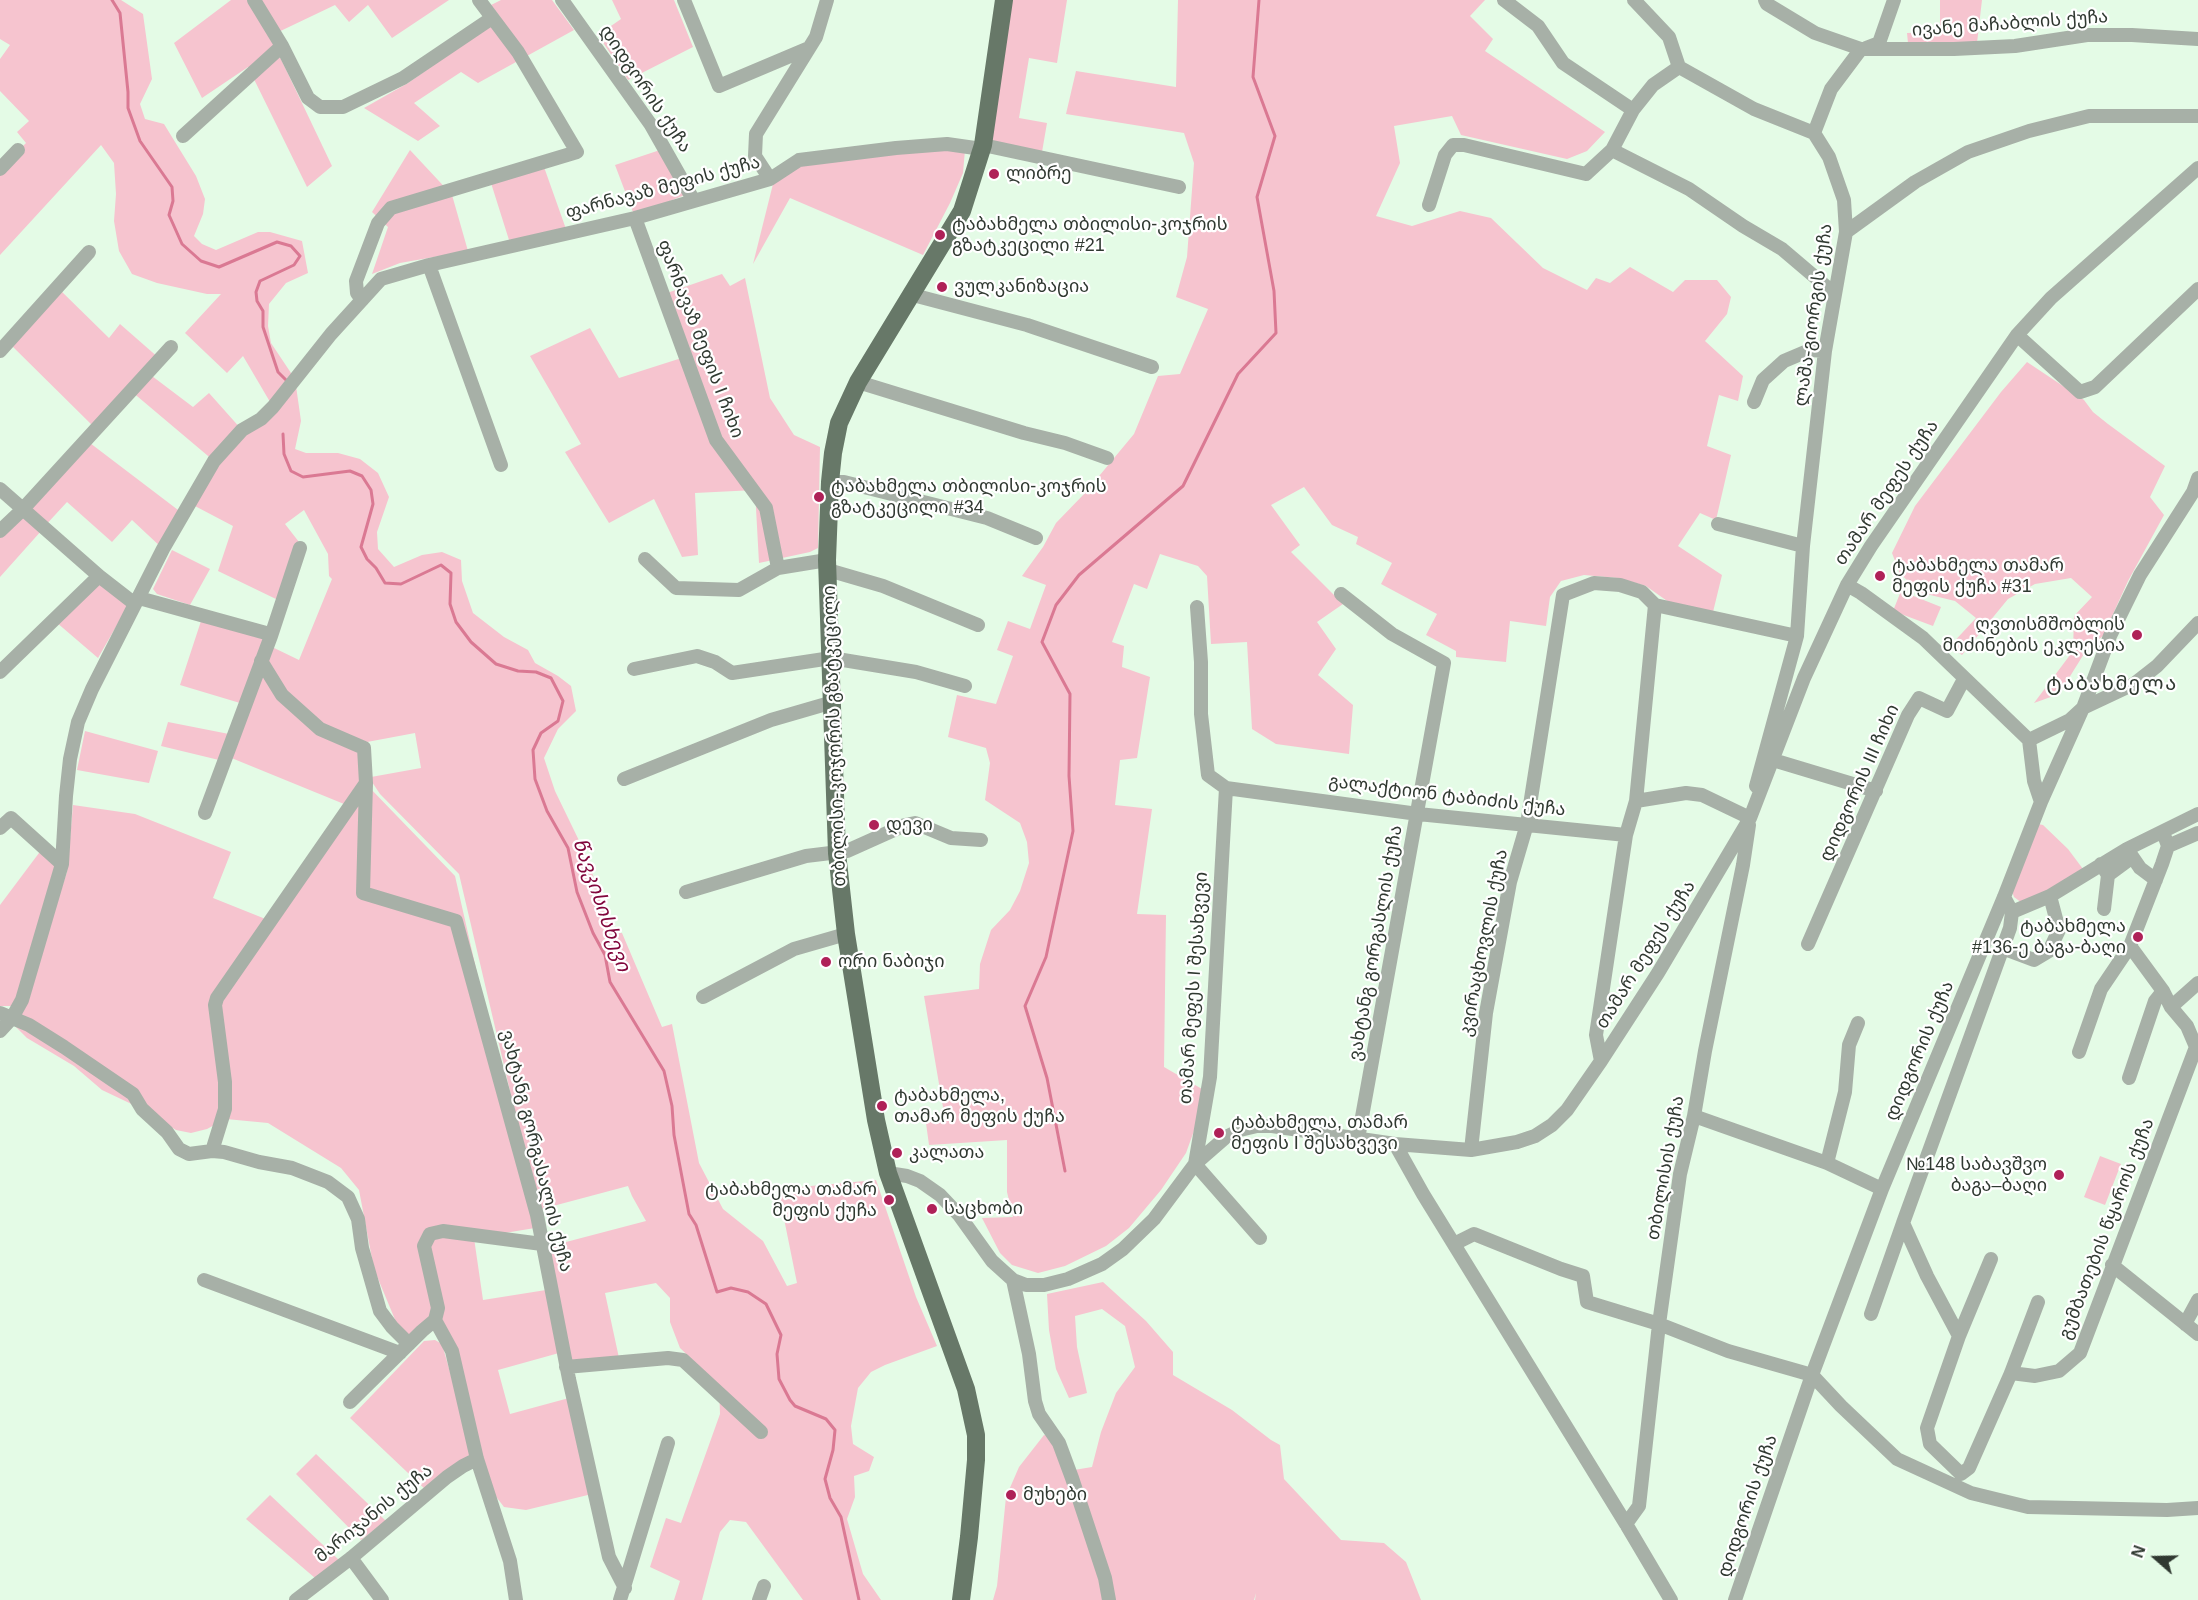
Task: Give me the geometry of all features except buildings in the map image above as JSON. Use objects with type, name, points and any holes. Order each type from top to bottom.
[{"type":"main road","name":"თბილისი-კოჯორის გზატკეცილი","points":[[961,1600],[976,1460],[974,1426],[966,1389],[888,1173],[876,1120],[846,934],[837,853],[827,565],[830,482],[839,423],[858,382],[962,211],[983,147],[1004,0]]},
{"type":"street","points":[[254,0],[282,46],[308,98],[320,107],[343,107],[403,78],[492,18]]},
{"type":"street","name":"დიდგორის ქუჩა","points":[[562,0],[651,125],[694,201]]},
{"type":"street","points":[[684,0],[719,86],[809,48]]},
{"type":"street","points":[[770,179],[755,156],[756,134],[816,37],[827,0]]},
{"type":"street","points":[[1504,0],[1538,26],[1563,63],[1633,110]]},
{"type":"street","points":[[1634,0],[1669,37],[1678,67],[1754,109],[1814,133],[1831,89],[1861,49],[1879,43],[1894,0]]},
{"type":"street","name":"ივანე მაჩაბლის ქუჩა","points":[[1765,0],[1767,4],[1815,33],[1861,49],[1954,49],[2014,46],[2086,35],[2198,39]]},
{"type":"street","points":[[362,300],[357,292],[356,281],[378,223],[391,208],[577,152],[518,52],[482,1]]},
{"type":"street","points":[[183,136],[282,46]]},
{"type":"street","points":[[1429,205],[1445,155],[1453,145],[1464,145],[1586,174],[1612,150],[1633,110],[1653,85],[1678,67]]},
{"type":"street","points":[[1846,232],[1915,182],[1968,152],[2028,131],[2089,116],[2198,116]]},
{"type":"street","name":"ლაშა-გიორგის ქუჩა","points":[[1750,818],[1758,773],[1797,636],[1803,546],[1825,351],[1846,232],[1844,200],[1829,158],[1814,133]]},
{"type":"street","name":"ფარნავაზ მეფის ქუჩა","points":[[0,1031],[6,1016],[22,1000],[62,864],[67,786],[78,722],[92,689],[182,513],[214,461],[242,430],[261,419],[273,407],[331,334],[381,279],[429,265],[635,218],[770,179],[799,160],[896,148],[947,144],[983,147],[1179,187]]},
{"type":"street","points":[[0,170],[18,150]]},
{"type":"street","points":[[1612,150],[1689,189],[1743,226],[1782,249],[1834,294]]},
{"type":"street","name":"თამარ მეფეს ქუჩა","points":[[1013,1280],[1026,1285],[1044,1285],[1068,1279],[1102,1264],[1123,1249],[1154,1218],[1196,1164],[1226,1137],[1240,1130],[1257,1126],[1272,1126],[1395,1144],[1471,1150],[1517,1142],[1535,1136],[1552,1125],[1567,1110],[1602,1061],[1658,973],[1750,818],[1804,678],[1847,585],[1871,546],[2017,335],[2051,298],[2198,168]]},
{"type":"street","name":"ფარნავაზ მეფის I ჩიხი","points":[[635,218],[716,440],[766,508],[778,568]]},
{"type":"street","points":[[0,351],[89,252]]},
{"type":"street","points":[[429,265],[501,465]]},
{"type":"street","points":[[2017,335],[2079,392],[2095,387],[2198,289]]},
{"type":"street","points":[[913,295],[1027,325],[1152,367]]},
{"type":"street","points":[[0,531],[22,510],[171,347]]},
{"type":"street","points":[[1754,402],[1763,380],[1784,361],[1810,350],[1825,351]]},
{"type":"street","points":[[858,382],[1024,433],[1065,443],[1107,458]]},
{"type":"street","name":"დიდგორის ქუჩა","points":[[1735,1600],[1812,1375],[1882,1189],[2004,897],[2041,802],[2084,708],[2110,636],[2134,585],[2193,492],[2198,478]]},
{"type":"street","points":[[830,482],[844,482],[987,518],[1036,538]]},
{"type":"street","points":[[0,489],[99,576],[137,601],[271,636]]},
{"type":"street","points":[[1718,524],[1803,546]]},
{"type":"street","points":[[205,813],[271,636],[300,548]]},
{"type":"street","points":[[645,559],[675,588],[739,590],[778,568],[827,565],[978,625]]},
{"type":"street","points":[[0,672],[99,576]]},
{"type":"street","name":"კვირაცხოვლის ქუჩა","points":[[1471,1150],[1486,1013],[1510,882],[1527,824],[1563,595],[1594,583],[1614,585],[1642,592],[1655,605],[1797,636]]},
{"type":"street","points":[[1847,585],[1923,638],[2029,740],[2034,781],[2041,802]]},
{"type":"street","name":"ვახტანგ გორგასლის ქუჩა","points":[[1341,594],[1392,634],[1444,663],[1358,1139]]},
{"type":"street","points":[[1602,1061],[1596,1035],[1626,835],[1636,801],[1655,605]]},
{"type":"street","points":[[1197,607],[1201,662],[1201,714],[1208,774],[1226,788]]},
{"type":"street","points":[[2029,740],[2070,720],[2084,708],[2134,684],[2157,666],[2198,623]]},
{"type":"street","points":[[634,669],[697,656],[732,673],[831,658],[916,672],[965,686]]},
{"type":"street","points":[[212,1151],[225,1109],[225,1082],[215,1005],[366,783],[362,746],[320,729],[282,694],[261,661]]},
{"type":"street","name":"დიდგორის III ჩიხი","points":[[1808,944],[1908,716],[1919,698],[1947,711],[1964,679]]},
{"type":"street","points":[[624,779],[771,720],[833,702]]},
{"type":"street","points":[[1773,760],[1876,791]]},
{"type":"street","name":"ვახტანგ გორგასალის ქუჩა","points":[[366,783],[363,893],[456,921],[537,1215],[566,1367],[609,1557],[622,1594]]},
{"type":"street","name":"გალაქტიონ ტაბიძის ქუჩა","points":[[1226,788],[1418,814],[1626,835]]},
{"type":"street","name":"თამარ მეფეს I შესახვევი","points":[[1196,1164],[1210,1077],[1226,788]]},
{"type":"street","points":[[1636,801],[1686,793],[1702,795],[1750,818]]},
{"type":"street","points":[[2079,1052],[2101,989],[2130,946],[2156,880],[2165,839],[2198,814]]},
{"type":"street","points":[[0,828],[11,818],[62,864]]},
{"type":"street","name":"თბილისის ქუჩა","points":[[1626,1524],[1639,1506],[1659,1324],[1680,1174],[1695,1116],[1705,1051],[1743,865],[1750,818]]},
{"type":"street","points":[[686,892],[806,856],[847,851],[905,825],[915,823],[951,838],[981,840]]},
{"type":"street","points":[[2012,912],[2105,870],[2129,854],[2165,839],[2198,833]]},
{"type":"street","points":[[2129,854],[2140,868],[2156,880]]},
{"type":"street","points":[[2104,909],[2105,870]]},
{"type":"street","points":[[2002,948],[2034,960],[2049,951],[2059,930],[2050,896]]},
{"type":"street","points":[[1871,1314],[2010,928],[2012,912],[2004,897]]},
{"type":"street","points":[[702,997],[788,952],[846,934]]},
{"type":"street","name":"გუმბათების წყაროს ქუჩა","points":[[2011,1373],[2035,1376],[2059,1371],[2080,1353],[2197,1047],[2187,1026],[2171,1007],[2163,991],[2130,946]]},
{"type":"street","points":[[2171,1007],[2198,983]]},
{"type":"street","points":[[2129,1078],[2155,1000],[2163,991]]},
{"type":"street","points":[[6,1016],[29,1025],[133,1094],[142,1108],[179,1149],[189,1154],[212,1151],[292,1168],[328,1182],[348,1197],[358,1219],[362,1248],[380,1311],[405,1348]]},
{"type":"street","points":[[1827,1163],[1845,1092],[1849,1045],[1858,1023]]},
{"type":"street","points":[[1695,1116],[1827,1163],[1882,1189]]},
{"type":"street","points":[[1395,1144],[1671,1600]]},
{"type":"street","points":[[1196,1164],[1260,1238]]},
{"type":"street","points":[[888,1173],[920,1181],[940,1195],[959,1215],[993,1261],[1013,1280],[1029,1354],[1035,1401],[1040,1414],[1059,1443],[1105,1578],[1109,1600]]},
{"type":"street","points":[[1903,1223],[1927,1276],[1959,1336]]},
{"type":"street","points":[[350,1402],[435,1320],[438,1308],[424,1246],[430,1234],[443,1231],[543,1244]]},
{"type":"street","points":[[1454,1244],[1474,1234],[1583,1276],[1587,1302],[1659,1324],[1728,1351],[1812,1375],[1897,1460],[1960,1480]]},
{"type":"street","points":[[1991,1259],[1959,1336],[1927,1428],[1930,1444],[1971,1493],[2028,1507],[2167,1510],[2198,1508]]},
{"type":"street","points":[[2112,1266],[2198,1334]]},
{"type":"street","points":[[204,1280],[405,1348]]},
{"type":"street","points":[[2185,1324],[2198,1300]]},
{"type":"street","points":[[1960,1480],[1969,1468],[2011,1373],[2038,1302]]},
{"type":"street","points":[[435,1320],[452,1351],[477,1459],[515,1579],[516,1600]]},
{"type":"street","points":[[566,1367],[668,1358],[683,1360],[761,1432]]},
{"type":"street","points":[[622,1594],[668,1443]]},
{"type":"street","name":"მარიჯანის ქუჩა","points":[[296,1600],[351,1558],[447,1477],[477,1459]]},
{"type":"street","points":[[351,1558],[382,1600]]},
{"type":"street","points":[[759,1600],[764,1586]]},
{"type":"shaded area","points":[[0,0],[121,0],[143,14],[152,79],[140,104],[145,119],[164,124],[196,176],[205,199],[203,214],[194,236],[202,244],[216,250],[258,232],[270,232],[302,241],[308,273],[286,283],[269,304],[268,326],[271,343],[295,379],[301,421],[295,449],[306,453],[338,453],[360,459],[378,473],[389,497],[377,532],[378,549],[394,567],[422,555],[442,552],[461,560],[462,581],[473,613],[504,637],[528,650],[535,663],[571,686],[576,711],[558,729],[544,758],[555,791],[586,855],[613,933],[622,933],[662,1027],[672,1024],[699,1163],[723,1209],[763,1241],[787,1286],[797,1283],[778,1189],[876,1180],[916,1297],[937,1346],[871,1372],[858,1388],[851,1426],[853,1444],[874,1457],[869,1471],[854,1476],[855,1497],[847,1519],[863,1574],[881,1600],[803,1600],[746,1522],[730,1520],[720,1532],[702,1600],[674,1600],[680,1581],[650,1567],[666,1518],[681,1523],[720,1414],[719,1385],[680,1348],[670,1322],[670,1298],[656,1283],[605,1293],[619,1358],[569,1363],[547,1247],[646,1221],[628,1186],[538,1210],[459,874],[380,794],[372,782],[371,777],[421,768],[415,733],[367,742],[322,726],[284,693],[264,661],[270,646],[299,660],[332,579],[329,576],[328,554],[304,510],[285,524],[299,542],[278,600],[218,571],[233,526],[193,505],[214,461],[131,391],[96,429],[8,342],[57,287],[109,338],[120,324],[160,359],[148,373],[193,407],[209,393],[242,430],[273,407],[243,356],[227,373],[185,333],[221,294],[207,294],[157,283],[132,274],[119,251],[114,221],[116,194],[114,163],[101,145],[0,255],[0,169],[26,143],[17,132],[29,121],[0,91],[0,59],[10,45],[0,39]]},
{"type":"shaded area","points":[[231,0],[449,0],[392,38],[368,5],[349,22],[335,5],[270,36],[332,166],[307,187],[248,67],[202,98],[174,43]]},
{"type":"shaded area","points":[[501,0],[552,0],[574,30],[478,83],[461,72],[414,103],[440,126],[418,141],[364,108],[408,83],[501,18],[491,5]]},
{"type":"shaded area","points":[[612,0],[674,0],[693,47],[628,80],[598,35],[621,19]]},
{"type":"shaded area","points":[[1009,0],[1067,0],[1057,63],[1029,58],[1019,118],[1047,123],[1042,152],[988,141]]},
{"type":"shaded area","points":[[1178,0],[1485,0],[1470,16],[1493,39],[1485,51],[1605,132],[1587,151],[1567,159],[1461,135],[1452,116],[1394,126],[1400,163],[1376,216],[1412,226],[1460,211],[1491,218],[1543,268],[1587,290],[1596,278],[1610,283],[1630,267],[1673,292],[1685,280],[1717,280],[1731,297],[1727,314],[1705,341],[1743,376],[1738,401],[1719,395],[1707,446],[1731,455],[1716,520],[1700,513],[1678,546],[1722,575],[1713,612],[1670,603],[1646,586],[1618,578],[1584,575],[1561,581],[1550,597],[1546,626],[1510,621],[1506,662],[1456,657],[1456,651],[1426,635],[1437,614],[1381,584],[1392,563],[1356,544],[1358,537],[1332,525],[1304,487],[1271,505],[1300,545],[1291,552],[1343,604],[1317,622],[1336,649],[1318,675],[1353,705],[1349,754],[1276,744],[1252,729],[1247,642],[1211,644],[1207,576],[1198,566],[1160,554],[1147,589],[1134,584],[1112,642],[1124,646],[1122,667],[1150,677],[1137,758],[1120,760],[1115,805],[1152,809],[1137,914],[1166,915],[1164,1067],[1202,1089],[1195,1128],[1186,1153],[1161,1190],[1129,1228],[1106,1246],[1065,1266],[1038,1273],[1012,1265],[1000,1253],[982,1218],[1013,1217],[1007,1192],[1007,1140],[929,1145],[926,1123],[945,1119],[924,996],[979,989],[980,964],[991,930],[1010,910],[1020,891],[1029,863],[1027,842],[1020,823],[985,800],[990,763],[986,748],[948,737],[957,695],[996,704],[1013,656],[997,650],[1008,621],[1030,629],[1046,585],[1022,576],[1043,547],[1056,523],[1085,493],[1134,434],[1158,376],[1180,374],[1208,309],[1176,297],[1187,257],[1194,163],[1184,133],[1066,114],[1076,71],[1176,87]]},
{"type":"shaded area","points":[[1940,0],[1982,0],[1977,43],[1908,43],[1907,33],[1940,32]]},
{"type":"shaded area","points":[[946,146],[965,150],[963,173],[923,255],[790,198],[753,264],[774,180],[802,164]]},
{"type":"shaded area","points":[[410,150],[452,195],[468,251],[400,263],[372,274],[388,227],[372,212]]},
{"type":"shaded area","points":[[660,150],[685,195],[634,215],[615,165]]},
{"type":"shaded area","points":[[544,167],[566,229],[509,240],[491,183]]},
{"type":"shaded area","points":[[722,274],[730,286],[745,278],[770,398],[794,435],[820,447],[818,548],[810,552],[759,563],[755,490],[695,493],[698,555],[682,557],[654,499],[609,523],[565,452],[581,444],[530,356],[590,328],[619,378],[691,355],[667,293]]},
{"type":"shaded area","points":[[2027,362],[2084,400],[2093,412],[2165,466],[2150,497],[2164,515],[2128,581],[2103,636],[2087,649],[2059,694],[2034,703],[2073,651],[2074,616],[2092,597],[2071,578],[2035,584],[2008,599],[1962,655],[1949,647],[1976,618],[1955,601],[1922,593],[1900,574],[1892,553],[1915,506],[2001,392]]},
{"type":"shaded area","points":[[86,440],[182,513],[163,549],[132,520],[112,542],[67,502],[43,528],[22,510]]},
{"type":"shaded area","points":[[23,513],[42,530],[0,577],[0,535]]},
{"type":"shaded area","points":[[172,550],[210,569],[190,605],[157,594],[153,589]]},
{"type":"shaded area","points":[[96,582],[129,604],[98,658],[56,622]]},
{"type":"shaded area","points":[[1901,591],[1941,607],[1933,626],[1893,611]]},
{"type":"shaded area","points":[[202,618],[267,638],[240,703],[180,685]]},
{"type":"shaded area","points":[[261,667],[278,695],[360,750],[362,781],[344,804],[229,757]]},
{"type":"shaded area","points":[[168,722],[229,734],[219,760],[161,746]]},
{"type":"shaded area","points":[[85,731],[158,751],[149,783],[77,770]]},
{"type":"shaded area","points":[[367,785],[455,876],[535,1228],[474,1238],[483,1300],[546,1290],[559,1353],[498,1370],[510,1414],[569,1398],[592,1494],[526,1510],[504,1507],[494,1494],[451,1347],[433,1330],[406,1346],[374,1269],[359,1190],[341,1168],[268,1123],[226,1119],[220,999]]},
{"type":"shaded area","points":[[73,805],[135,814],[231,852],[213,898],[268,920],[215,997],[223,1080],[218,1123],[207,1129],[191,1133],[176,1130],[142,1109],[102,1090],[74,1066],[27,1038],[15,1026],[67,872]]},
{"type":"shaded area","points":[[2038,824],[2043,825],[2068,849],[2083,869],[2037,897],[2022,903],[2014,897],[2012,891]]},
{"type":"shaded area","points":[[42,849],[59,864],[15,1006],[0,1006],[0,905]]},
{"type":"shaded area","points":[[2100,1156],[2121,1164],[2105,1205],[2084,1197]]},
{"type":"shaded area","points":[[1103,1282],[1146,1321],[1173,1352],[1173,1375],[1232,1410],[1280,1445],[1284,1479],[1341,1540],[1384,1543],[1406,1562],[1421,1600],[1255,1600],[1256,1593],[1254,1600],[993,1600],[997,1586],[1006,1497],[1019,1467],[1044,1435],[1062,1439],[1074,1470],[1092,1467],[1101,1432],[1116,1393],[1135,1367],[1125,1326],[1102,1309],[1075,1316],[1077,1347],[1087,1393],[1069,1398],[1056,1369],[1049,1330],[1047,1294]]},
{"type":"shaded area","points":[[435,1340],[442,1344],[473,1452],[426,1490],[350,1418],[424,1341]]},
{"type":"shaded area","points":[[316,1454],[386,1521],[361,1540],[296,1474]]},
{"type":"shaded area","points":[[270,1495],[339,1560],[315,1578],[246,1519]]},
{"type":"waterway","name":"წავკისისხევი","points":[[112,0],[120,13],[128,108],[140,141],[172,187],[173,201],[169,215],[182,244],[201,261],[219,267],[277,242],[291,246],[300,256],[294,265],[260,281],[256,292],[257,301],[263,311],[263,327],[278,372],[287,381]]},
{"type":"waterway","points":[[1065,1171],[1047,1078],[1025,1006],[1046,957],[1073,831],[1069,776],[1070,694],[1042,642],[1056,605],[1079,575],[1183,486],[1238,374],[1276,333],[1274,291],[1257,197],[1275,136],[1253,77],[1259,0]]},
{"type":"waterway","name":"წავკისისხევი","points":[[283,434],[284,454],[291,471],[303,477],[350,471],[362,476],[371,490],[373,504],[361,547],[385,583],[401,584],[441,565],[451,573],[450,604],[456,622],[471,642],[496,664],[518,671],[536,672],[551,678],[563,701],[558,721],[541,733],[533,750],[535,779],[547,811],[568,848],[577,892],[593,933],[605,955],[610,982],[664,1071],[672,1106],[674,1135],[689,1214],[696,1225],[717,1292],[731,1288],[748,1292],[766,1304],[781,1335],[777,1354],[779,1379],[790,1400],[795,1406],[826,1419],[835,1430],[833,1450],[825,1479],[830,1498],[841,1517],[859,1600]]},
{"type":"place","name":"ლიბრე","points":[[994,174]]},
{"type":"place","name":"ტაბახმელა თბილისი-კოჯრის გზატკეცილი #21","points":[[940,235]]},
{"type":"place","name":"ვულკანიზაცია","points":[[942,287]]},
{"type":"place","name":"ტაბახმელა თბილისი-კოჯრის გზატკეცილი #34","points":[[819,497]]},
{"type":"place","name":"ტაბახმელა თამარ მეფის ქუჩა #31","points":[[1880,576]]},
{"type":"place","name":"ღვთისმშობლის მიძინების ეკლესია","points":[[2137,635]]},
{"type":"place","name":"დევი","points":[[874,825]]},
{"type":"place","name":"ტაბახმელა #136-ე ბაგა-ბაღი","points":[[2138,937]]},
{"type":"place","name":"ორი ნაბიჯი","points":[[826,962]]},
{"type":"place","name":"ტაბახმელა, თამარ მეფის ქუჩა","points":[[882,1106]]},
{"type":"place","name":"ტაბახმელა, თამარ მეფის I შესახვევი","points":[[1219,1133]]},
{"type":"place","name":"კალათა","points":[[897,1153]]},
{"type":"place","name":"№148 საბავშვო ბაგა–ბაღი","points":[[2059,1175]]},
{"type":"place","name":"ტაბახმელა თამარ მეფის ქუჩა","points":[[889,1200]]},
{"type":"place","name":"საცხობი","points":[[932,1209]]},
{"type":"place","name":"მუხები","points":[[1011,1495]]},
{"type":"district","name":"ტაბახმელა","points":[[2112,684]]}]
